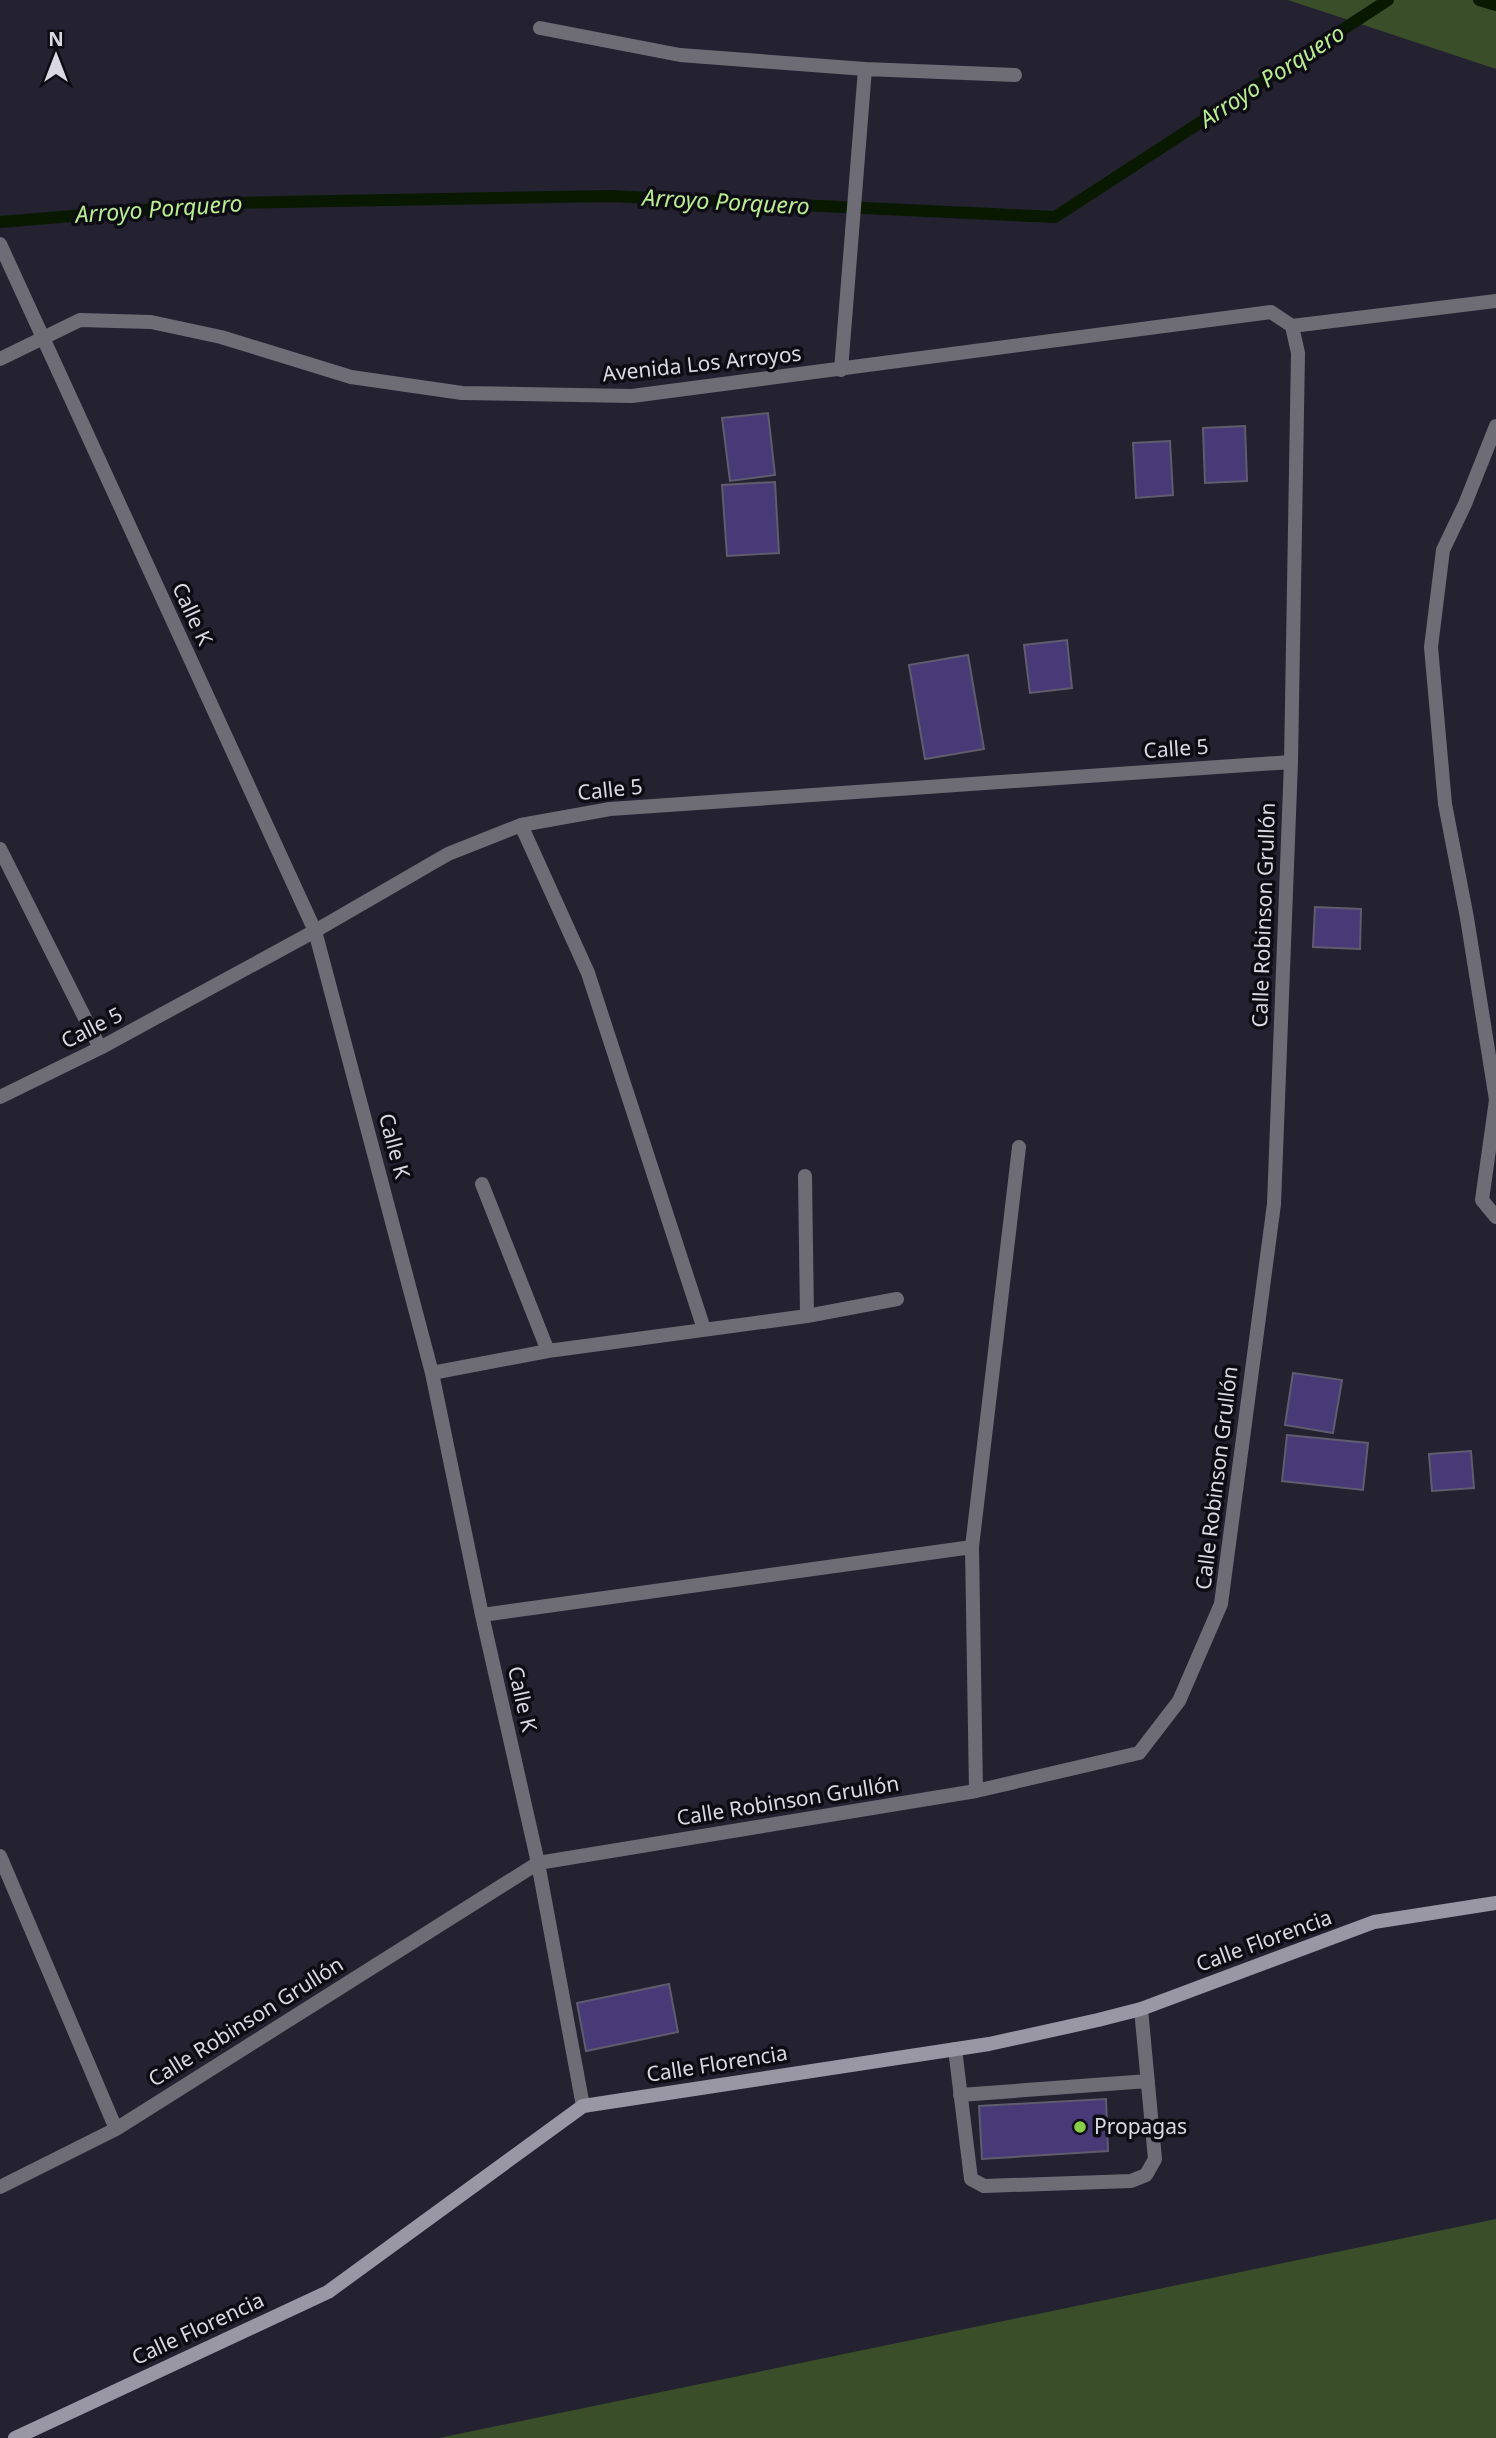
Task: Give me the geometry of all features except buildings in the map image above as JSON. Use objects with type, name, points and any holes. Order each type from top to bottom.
[{"type":"street","points":[[540,28],[680,55],[865,69],[1015,75]]},
{"type":"street","points":[[841,370],[865,69]]},
{"type":"street","name":"Calle K","points":[[2,247],[315,931],[432,1373],[482,1615],[538,1863],[583,2106]]},
{"type":"street","points":[[1292,326],[1496,301]]},
{"type":"street","name":"Avenida Los Arroyos","points":[[0,359],[80,320],[152,323],[221,337],[351,377],[461,393],[632,396],[1271,312],[1292,326]]},
{"type":"street","name":"Calle Robinson Grullón","points":[[0,2187],[116,2129],[538,1863],[976,1791],[1139,1753],[1179,1701],[1222,1604],[1274,1204],[1291,762],[1298,353],[1292,326]]},
{"type":"street","points":[[1496,426],[1465,504],[1443,550],[1430,647],[1445,804],[1467,918],[1496,1100],[1482,1200],[1496,1217]]},
{"type":"street","name":"Calle 5","points":[[0,1097],[100,1048],[315,931],[448,854],[521,825],[610,809],[1291,762]]},
{"type":"street","points":[[521,825],[588,973],[704,1329]]},
{"type":"street","points":[[0,849],[100,1048]]},
{"type":"street","points":[[976,1791],[972,1547],[1019,1147]]},
{"type":"street","points":[[805,1176],[807,1316]]},
{"type":"street","points":[[482,1184],[548,1351]]},
{"type":"street","points":[[432,1373],[548,1351],[807,1316],[897,1299]]},
{"type":"street","points":[[482,1615],[972,1547]]},
{"type":"street","points":[[0,1856],[116,2129]]},
{"type":"street","name":"Calle Florencia","points":[[15,2438],[328,2292],[583,2106],[956,2049],[1140,2009],[1374,1922],[1496,1903]]},
{"type":"street","points":[[956,2049],[971,2179],[984,2186],[1132,2181],[1146,2175],[1155,2159],[1140,2009]]},
{"type":"street","points":[[960,2095],[1148,2081]]},
{"type":"green space","points":[[1288,0],[1496,0],[1496,69]]},
{"type":"green space","points":[[1496,2219],[1496,2438],[439,2438]]},
{"type":"waterway","name":"Arroyo Porquero","points":[[0,222],[228,203],[610,196],[1055,217],[1388,0]]},
{"type":"waterway","name":"Arroyo Porquero","points":[[1479,0],[1496,5]]},
{"type":"place","name":"Propagas","points":[[1080,2127]]}]
